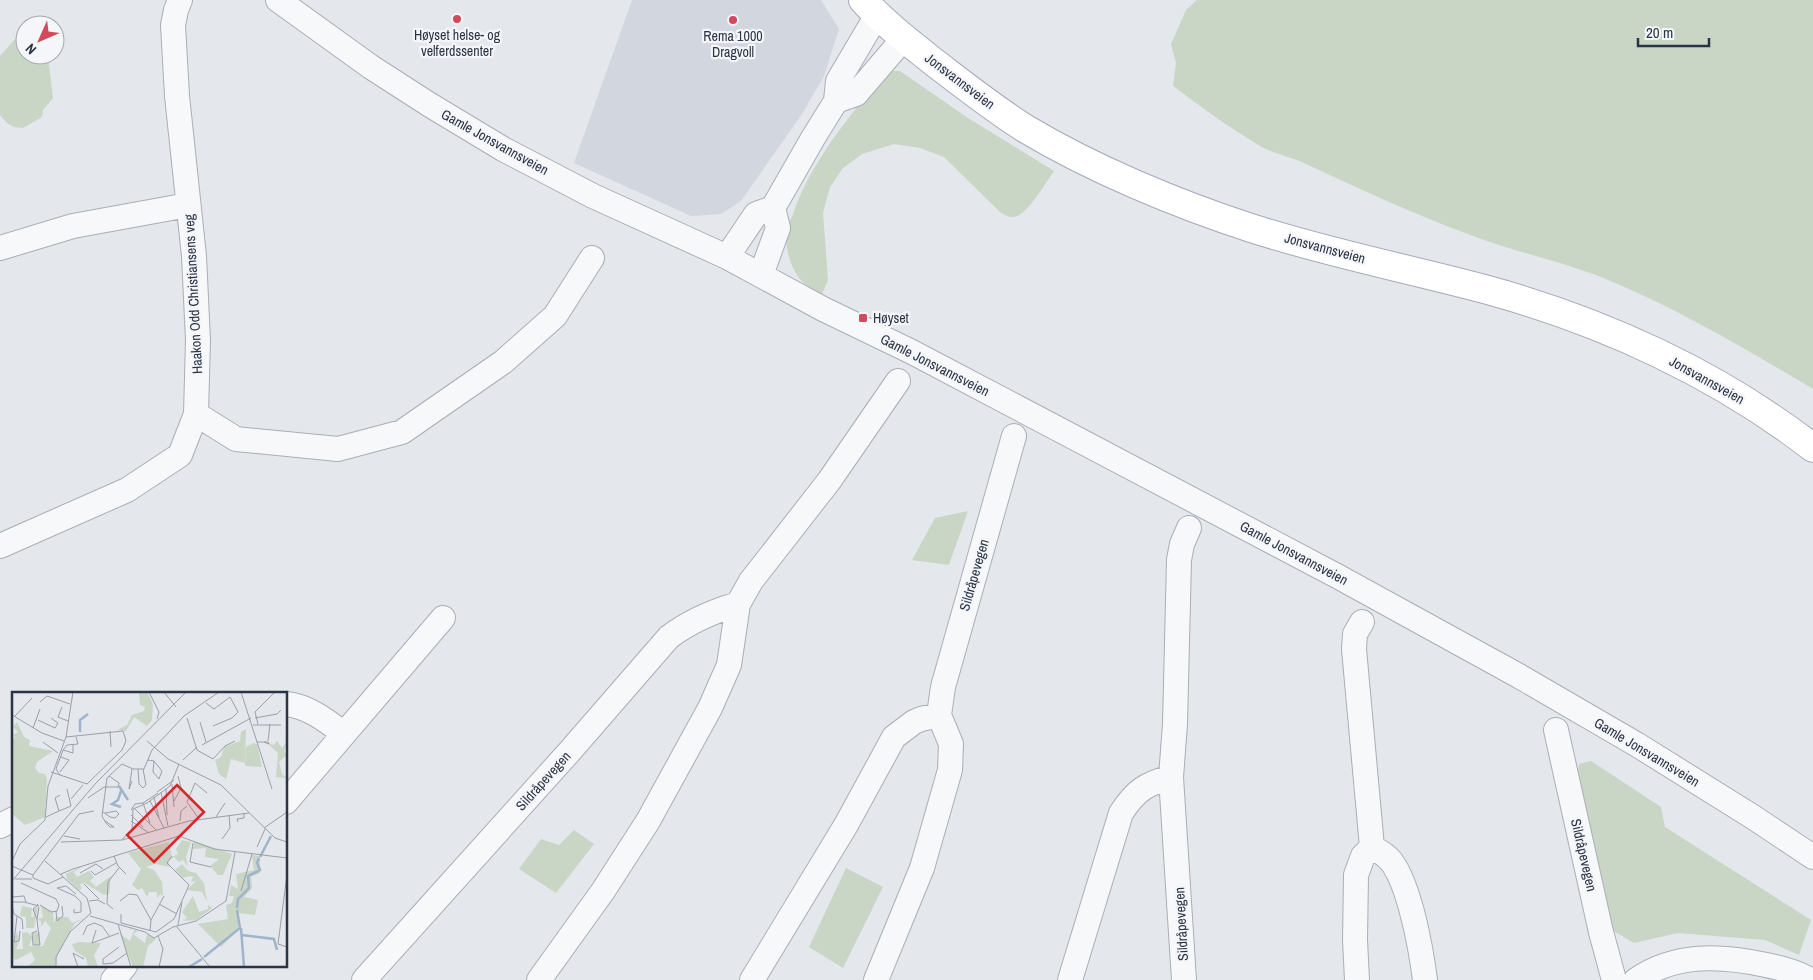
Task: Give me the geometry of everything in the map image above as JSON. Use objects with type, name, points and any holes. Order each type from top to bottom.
[{"type":"main road","name":"Jonsvannsveien","points":[[870,8],[904,38],[973,92],[1025,128],[1163,196],[1251,228],[1387,265],[1489,290],[1567,315],[1620,336],[1680,364],[1743,400],[1793,432],[1813,448]]},
{"type":"street","name":"Haakon Odd Christiansens veg","points":[[0,546],[120,494],[180,455],[196,414],[198,340],[194,256],[177,96],[173,25],[180,0]]},
{"type":"street","name":"Gamle Jonsvannsveien","points":[[278,0],[371,67],[430,106],[503,149],[593,196],[727,256],[823,309],[912,352],[1221,514],[1519,676],[1636,744],[1813,857]]},
{"type":"street","points":[[727,256],[756,214],[773,208],[836,101],[838,82],[870,8]]},
{"type":"street","points":[[836,101],[856,94],[904,38]]},
{"type":"street","name":"Haakon Odd Christiansens veg","points":[[0,248],[73,226],[188,205]]},
{"type":"street","points":[[761,275],[778,228],[773,208]]},
{"type":"street","points":[[196,414],[236,439],[338,449],[402,432],[503,362],[555,316],[592,258]]},
{"type":"street","points":[[539,980],[620,865],[672,780],[710,708],[730,665],[738,604],[751,580],[829,481],[898,380]]},
{"type":"street","name":"Sildråpevegen","points":[[938,715],[945,678],[1014,436]]},
{"type":"street","name":"Sildråpevegen","points":[[1184,980],[1172,777],[1179,560],[1182,544],[1189,528]]},
{"type":"street","name":"Sildråpevegen","points":[[364,980],[564,758],[669,637],[680,628],[738,604]]},
{"type":"street","points":[[288,800],[443,618]]},
{"type":"street","points":[[1362,622],[1355,634],[1354,649],[1372,847],[1390,861],[1405,888],[1421,953],[1425,980]]},
{"type":"street","points":[[288,704],[313,713],[344,734]]},
{"type":"street","points":[[752,980],[846,826],[894,737],[914,722],[938,715],[951,744],[950,770],[922,868],[876,980]]},
{"type":"street","name":"Sildråpevegen","points":[[1556,730],[1601,932],[1614,980]]},
{"type":"street","points":[[1070,980],[1121,813],[1136,794],[1152,782],[1172,777]]},
{"type":"street","points":[[0,826],[12,821]]},
{"type":"street","points":[[1357,980],[1355,940],[1356,875],[1363,856],[1372,847]]},
{"type":"street","points":[[1636,980],[1644,974],[1686,958],[1711,957],[1733,958],[1777,967],[1810,980]]},
{"type":"street","points":[[113,980],[123,968]]},
{"type":"shaded area","points":[[632,0],[821,0],[839,29],[824,76],[802,114],[741,201],[721,214],[691,216],[574,163]]},
{"type":"green space","points":[[1197,0],[1813,0],[1813,389],[1711,330],[1659,303],[1606,279],[1454,229],[1301,162],[1265,149],[1249,139],[1173,86],[1176,63],[1171,44],[1186,10]]},
{"type":"green space","points":[[15,39],[15,65],[49,65],[53,98],[43,110],[42,117],[23,128],[14,127],[7,123],[0,115],[0,56]]},
{"type":"green space","points":[[890,71],[900,71],[968,118],[1054,171],[1027,209],[1017,216],[1010,217],[999,211],[944,157],[920,148],[894,144],[862,154],[843,168],[830,187],[823,213],[828,280],[822,294],[805,284],[793,268],[787,249],[787,227],[800,195],[820,159],[869,92],[882,76]]},
{"type":"green space","points":[[968,511],[949,565],[912,560],[935,518]]},
{"type":"green space","points":[[1591,761],[1661,807],[1665,827],[1811,920],[1799,955],[1765,940],[1678,933],[1634,943],[1612,930],[1577,779],[1579,764]]},
{"type":"green space","points":[[574,830],[594,844],[556,893],[519,869],[541,839],[559,845]]},
{"type":"green space","points":[[846,868],[883,887],[843,968],[809,947]]},
{"type":"place","name":"Høyset helse- og velferdssenter","points":[[457,19]]},
{"type":"place","name":"Rema 1000 Dragvoll","points":[[733,20]]},
{"type":"place","name":"Høyset","points":[[863,318]]}]
